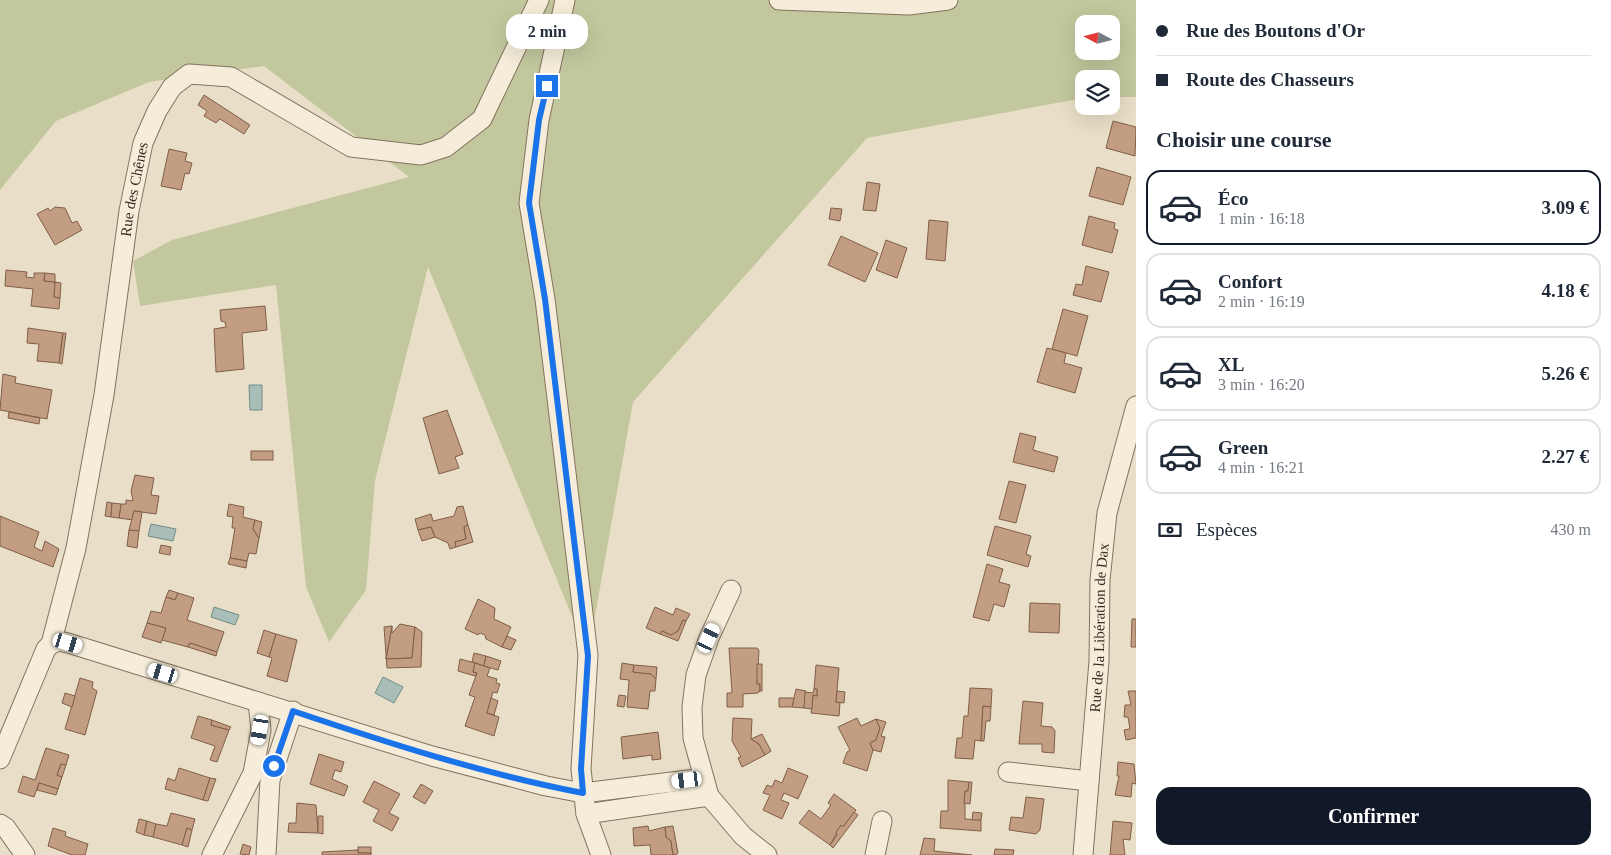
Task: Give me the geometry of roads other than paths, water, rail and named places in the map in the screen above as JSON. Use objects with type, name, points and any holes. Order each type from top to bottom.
[{"type":"street","name":"Rue des Chênes","points":[[0,759],[46,649],[51,644],[76,548],[104,395],[130,212],[144,143],[157,111],[172,87],[189,74],[231,77],[351,146],[421,155],[446,147],[482,120],[539,0]]},
{"type":"street","points":[[565,0],[539,120],[529,203],[545,299],[588,656],[581,769],[583,793],[586,814],[601,855]]},
{"type":"street","points":[[779,0],[908,5],[948,0]]},
{"type":"street","name":"Rue de la Libération de Dax","points":[[1082,855],[1099,661],[1100,580],[1108,513],[1136,406]]},
{"type":"street","points":[[732,590],[709,638],[696,675],[692,707],[693,738],[709,796],[743,836],[767,855]]},
{"type":"street","points":[[51,644],[59,641],[68,643],[258,702],[293,711],[432,756],[546,786],[583,793],[704,778]]},
{"type":"street","points":[[258,702],[266,855]]},
{"type":"street","points":[[212,855],[262,776],[293,711]]},
{"type":"street","points":[[1008,772],[1089,781]]},
{"type":"street","points":[[586,814],[709,796]]},
{"type":"street","points":[[875,855],[882,821]]},
{"type":"street","points":[[0,824],[6,828],[25,855]]},
{"type":"water","points":[[249,385],[262,385],[262,410],[250,410]]},
{"type":"water","points":[[151,524],[176,529],[173,541],[148,536]]},
{"type":"water","points":[[214,607],[239,615],[235,625],[211,617]]},
{"type":"water","points":[[383,677],[403,687],[394,703],[375,693]]}]
